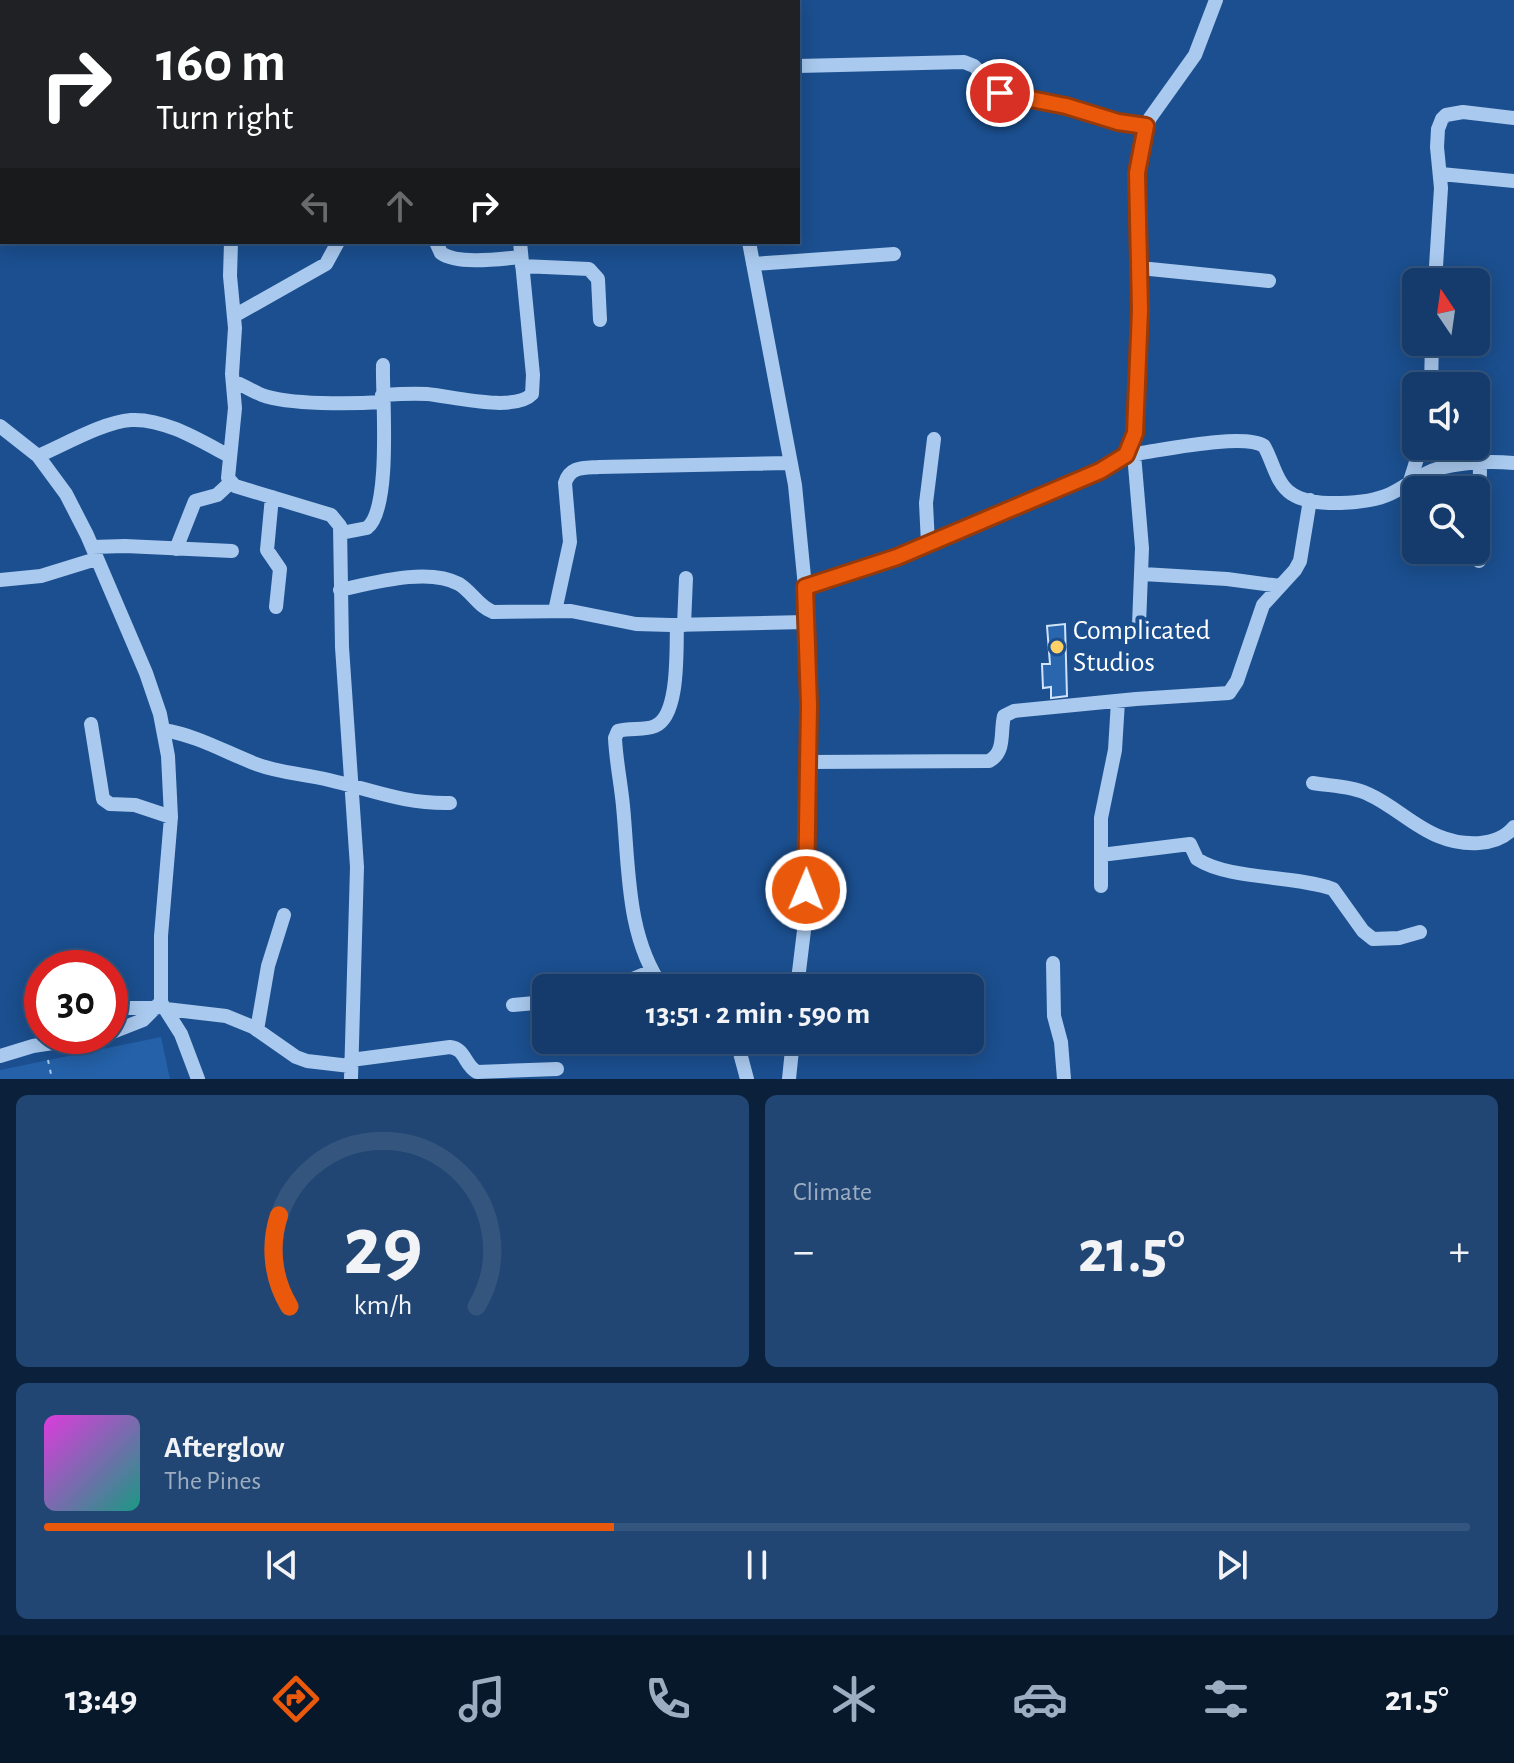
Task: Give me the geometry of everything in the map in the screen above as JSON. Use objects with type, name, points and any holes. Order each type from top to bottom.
[{"type":"street","points":[[1139,625],[1143,574],[1130,454],[1136,420],[1140,268],[1137,173],[1146,126],[1195,55],[1216,0]]},
{"type":"street","points":[[800,66],[964,62],[974,66],[1000,93],[1146,126]]},
{"type":"street","points":[[1436,268],[1441,174],[1438,129],[1446,115],[1463,112],[1514,118]]},
{"type":"street","points":[[1441,174],[1514,181]]},
{"type":"street","points":[[231,244],[234,422],[227,471],[231,482],[331,515],[337,520],[341,533],[340,590],[357,904],[351,1068]]},
{"type":"street","points":[[234,316],[326,264],[337,244]]},
{"type":"street","points":[[437,244],[441,253],[451,258],[495,260],[521,255],[589,269],[598,279],[600,320]]},
{"type":"street","points":[[749,244],[791,463],[800,519],[805,587],[808,675],[806,914],[799,974]]},
{"type":"street","points":[[753,264],[894,254]]},
{"type":"street","points":[[233,381],[262,395],[281,399],[344,404],[426,394],[479,402],[528,399],[533,387],[521,255]]},
{"type":"street","points":[[1140,268],[1269,281]]},
{"type":"street","points":[[341,533],[367,528],[375,517],[384,463],[383,365]]},
{"type":"street","points":[[38,456],[106,427],[132,420],[169,428],[229,456]]},
{"type":"street","points":[[0,426],[38,456],[66,494],[154,695],[164,730],[171,817],[161,936],[161,1006],[181,1034],[198,1079]]},
{"type":"street","points":[[928,544],[926,503],[934,439]]},
{"type":"street","points":[[805,587],[928,544],[1100,471],[1130,454],[1229,441],[1258,442],[1264,446],[1285,488],[1310,500],[1355,502],[1373,499],[1402,485]]},
{"type":"street","points":[[1420,476],[1435,469],[1480,462],[1514,463]]},
{"type":"street","points":[[1480,462],[1480,476]]},
{"type":"street","points":[[555,611],[570,542],[565,483],[574,470],[791,463]]},
{"type":"street","points":[[176,549],[195,501],[217,495],[231,482]]},
{"type":"street","points":[[272,497],[267,540],[268,555],[280,569],[276,607]]},
{"type":"street","points":[[808,762],[989,761],[999,753],[1003,719],[1008,713],[1229,693],[1237,681],[1263,605],[1300,561],[1310,500]]},
{"type":"street","points":[[0,580],[41,576],[94,553],[176,549],[232,551]]},
{"type":"street","points":[[1143,574],[1243,580],[1280,586]]},
{"type":"street","points":[[340,590],[393,579],[442,578],[458,584],[483,608],[493,612],[555,611],[589,614],[636,624],[805,622]]},
{"type":"street","points":[[654,974],[642,947],[628,882],[615,738],[618,731],[653,727],[661,723],[673,698],[686,578]]},
{"type":"street","points":[[1101,886],[1101,818],[1115,750],[1118,701]]},
{"type":"street","points":[[91,724],[103,799],[110,804],[135,805],[171,817]]},
{"type":"street","points":[[164,730],[192,735],[281,772],[328,779],[412,802],[450,803]]},
{"type":"street","points":[[1313,783],[1368,794],[1429,832],[1449,840],[1490,842],[1504,838],[1514,827]]},
{"type":"street","points":[[1101,855],[1190,844],[1197,859],[1212,866],[1299,880],[1333,889],[1367,936],[1373,939],[1399,938],[1420,932]]},
{"type":"street","points":[[257,1030],[268,966],[284,915]]},
{"type":"street","points":[[1053,963],[1054,1016],[1061,1042],[1064,1079]]},
{"type":"street","points":[[645,974],[652,971]]},
{"type":"street","points":[[513,1005],[532,1003]]},
{"type":"street","points":[[128,1026],[143,1020],[161,1006]]},
{"type":"street","points":[[128,1007],[161,1006],[226,1016],[257,1030],[296,1057],[351,1068],[450,1047],[462,1052],[471,1069],[477,1072],[557,1069]]},
{"type":"street","points":[[0,1056],[24,1049]]},
{"type":"street","points":[[740,1054],[747,1079]]},
{"type":"street","points":[[789,1079],[792,1054]]},
{"type":"path","points":[[48,1060],[52,1079]]},
{"type":"shaded area","points":[[161,1037],[170,1079],[0,1079],[0,1070],[78,1054],[128,1054],[128,1044]]},
{"type":"building","name":"Complicated Studios","points":[[1065,624],[1067,696],[1051,698],[1051,687],[1043,688],[1042,664],[1050,664],[1047,626]]},
{"type":"place","name":"Complicated Studios","points":[[1057,647]]},
{"type":"route","points":[[806,890],[809,705],[805,587],[897,557],[1100,471],[1126,455],[1135,433],[1140,310],[1137,173],[1146,126],[1000,93]]}]
